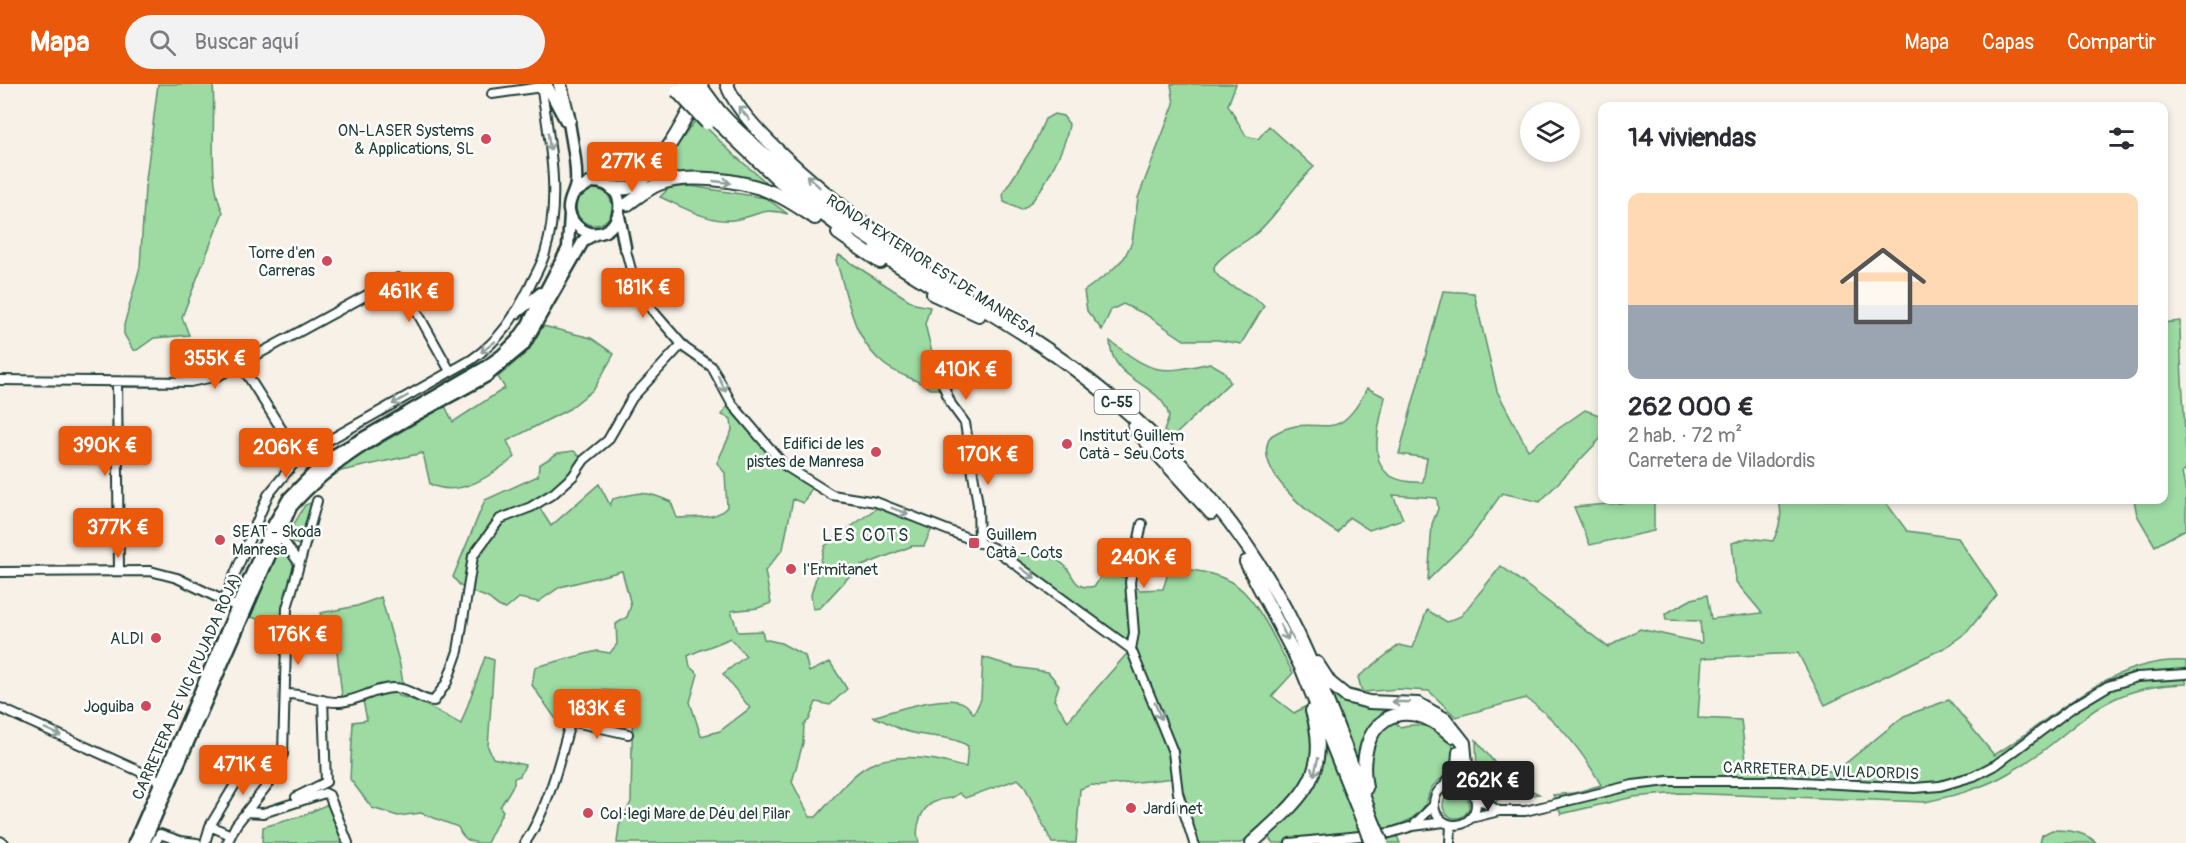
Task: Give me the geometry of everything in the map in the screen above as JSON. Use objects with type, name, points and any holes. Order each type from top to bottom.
[{"type":"highway","points":[[562,84],[569,124]]},
{"type":"highway","points":[[612,188],[630,188],[646,174],[678,131],[700,84]]},
{"type":"highway","name":"RONDA EXTERIOR EST DE MANRESA","points":[[700,84],[715,115],[735,141],[816,210],[870,248],[1061,369],[1110,406],[1142,435],[1188,484],[1254,575],[1302,669],[1368,821],[1382,843]]},
{"type":"highway","points":[[706,84],[715,115]]},
{"type":"highway","points":[[727,84],[740,109],[767,138],[836,201],[896,246],[905,259]]},
{"type":"highway","name":"RONDA EXTERIOR EST DE MANRESA","points":[[678,86],[745,138],[824,206],[875,242],[905,259],[1074,369],[1157,438],[1194,478],[1261,570],[1298,633],[1368,821],[1371,843]]},
{"type":"highway","points":[[622,210],[654,186],[675,180],[714,181],[756,187],[794,204],[913,283],[979,315]]},
{"type":"highway","points":[[1298,633],[1330,683],[1340,693],[1360,701],[1418,704],[1445,719],[1464,743],[1468,786]]},
{"type":"highway","points":[[1252,843],[1302,795],[1316,771],[1319,742],[1302,669]]},
{"type":"highway","points":[[1368,821],[1363,759],[1372,733],[1389,719],[1408,714],[1422,716],[1453,738],[1459,748],[1460,761],[1448,783]]},
{"type":"main road","points":[[601,231],[622,210],[683,134],[706,84]]},
{"type":"main road","points":[[543,85],[569,124],[576,182],[569,205],[570,214],[580,228],[618,236],[625,248]]},
{"type":"main road","points":[[574,193],[591,182],[602,183],[612,188],[622,210],[625,248]]},
{"type":"main road","name":"CARRETERA DE VIC (PUJADA ROJA)","points":[[134,843],[271,529],[289,498],[311,473],[335,454],[502,355],[527,326],[568,248],[570,214]]},
{"type":"main road","name":"CARRETERA DE VIC (PUJADA ROJA)","points":[[144,843],[291,507],[307,489],[345,456],[487,376],[524,346],[584,240],[601,231]]},
{"type":"main road","points":[[516,313],[548,286]]},
{"type":"street","points":[[224,600],[268,495],[299,457],[492,345],[506,330],[516,313],[545,254],[553,219],[552,163],[543,85],[492,94]]},
{"type":"street","points":[[625,248],[634,281],[652,310],[681,345],[712,367],[732,404],[784,465],[832,495],[876,502],[999,552],[1131,650],[1173,752],[1178,793],[1194,843]]},
{"type":"street","points":[[0,380],[190,382],[218,376],[398,278],[450,371]]},
{"type":"street","points":[[285,694],[301,693],[323,700],[340,702],[393,687],[407,690],[427,701],[434,701],[447,682],[458,651],[473,556],[500,519],[531,507],[554,493],[573,476],[584,460],[608,440],[632,398],[681,345]]},
{"type":"street","points":[[241,365],[299,457]]},
{"type":"street","points":[[939,375],[951,404],[965,423],[978,505],[979,543]]},
{"type":"street","points":[[117,382],[119,571]]},
{"type":"street","points":[[210,826],[229,839],[246,812],[272,779],[283,754],[287,608],[317,501]]},
{"type":"street","points":[[1131,650],[1134,633],[1130,582],[1142,524]]},
{"type":"street","points":[[278,533],[299,563]]},
{"type":"street","points":[[0,572],[150,571],[177,578],[237,606]]},
{"type":"street","name":"CARRETERA DE VILADORDIS","points":[[1471,818],[1499,811],[1525,811],[1633,785],[1668,781],[1782,781],[1894,788],[1940,786],[1974,776],[1997,764],[2073,707],[2108,686],[2137,677],[2186,674]]},
{"type":"street","points":[[280,808],[326,782],[323,700]]},
{"type":"street","points":[[525,843],[537,824],[551,786],[575,706]]},
{"type":"street","points":[[0,708],[161,781]]},
{"type":"street","points":[[570,721],[628,734]]},
{"type":"street","points":[[205,843],[210,826],[254,753]]},
{"type":"street","points":[[1450,843],[1448,823],[1437,815],[1434,805],[1437,792],[1448,783],[1458,782],[1468,786],[1476,798],[1499,811]]},
{"type":"street","points":[[246,812],[263,813],[325,793],[329,795],[348,843]]},
{"type":"street","points":[[1290,843],[1390,833],[1413,826],[1463,824],[1471,818],[1476,809],[1476,798]]},
{"type":"street","points":[[1413,826],[1434,805]]},
{"type":"street","points":[[156,843],[160,834],[180,841],[197,843]]},
{"type":"street","points":[[0,841],[4,843]]},
{"type":"green space","points":[[158,84],[213,84],[215,184],[223,212],[182,317],[189,335],[154,338],[137,350],[133,350],[124,334],[124,325],[140,267],[145,188]]},
{"type":"green space","points":[[1171,84],[1236,84],[1228,105],[1246,136],[1258,139],[1269,126],[1314,167],[1259,231],[1224,255],[1215,265],[1214,270],[1218,276],[1264,306],[1241,344],[1218,340],[1184,340],[1145,314],[1123,304],[1111,310],[1102,330],[1087,311],[1084,291],[1110,272],[1124,258],[1132,242],[1138,198],[1174,104]]},
{"type":"green space","points":[[1054,114],[1063,116],[1069,124],[1063,145],[1044,184],[1036,196],[1021,210],[1004,202],[1003,193],[1033,147],[1045,119]]},
{"type":"green space","points":[[697,118],[733,154],[775,190],[756,183],[652,181]]},
{"type":"green space","points":[[690,186],[766,198],[788,214],[772,211],[741,219],[714,219],[660,197],[669,188]]},
{"type":"green space","points":[[594,189],[607,194],[612,207],[607,220],[594,225],[581,220],[576,207],[581,194]]},
{"type":"green space","points":[[839,255],[915,304],[930,307],[925,324],[941,389],[930,389],[896,372],[874,355],[865,343],[853,317],[836,260]]},
{"type":"green space","points":[[1443,291],[1474,293],[1497,391],[1528,450],[1585,410],[1598,415],[1598,441],[1540,502],[1502,493],[1471,537],[1428,580],[1432,524],[1438,509],[1437,498],[1393,495],[1403,519],[1369,530],[1349,517],[1338,533],[1301,505],[1276,478],[1269,463],[1267,449],[1271,436],[1288,428],[1302,425],[1335,425],[1345,420],[1367,388],[1385,397],[1377,443],[1382,467],[1390,476],[1403,481],[1423,482],[1427,458],[1399,454]]},
{"type":"green space","points":[[2180,321],[2186,470],[2182,473],[2186,492],[2186,529],[2155,546],[2137,515],[2135,504],[2168,504],[2168,322]]},
{"type":"green space","points":[[543,326],[591,338],[614,354],[594,389],[569,409],[507,441],[515,457],[496,471],[464,487],[441,488],[430,484],[423,453],[341,471],[311,489],[335,470],[445,406],[453,422],[505,388],[498,377],[529,350]]},
{"type":"green space","points":[[1110,341],[1136,360],[1156,368],[1178,369],[1210,363],[1224,371],[1230,382],[1172,438],[1164,431],[1169,417],[1165,405],[1119,366],[1113,355]]},
{"type":"green space","points":[[727,405],[782,469],[813,486],[803,503],[793,499],[783,549],[765,571],[771,603],[758,608],[731,611],[738,632],[762,631],[764,639],[781,643],[805,656],[809,672],[830,662],[847,689],[830,705],[816,702],[809,720],[804,724],[803,743],[792,782],[810,817],[816,817],[852,777],[876,762],[907,757],[966,767],[968,746],[952,739],[915,734],[872,717],[919,704],[946,700],[965,704],[974,714],[981,699],[983,657],[1014,667],[1048,672],[1059,685],[1054,700],[1068,721],[1131,649],[1130,582],[1140,590],[1163,589],[1170,567],[1199,571],[1228,580],[1252,601],[1265,620],[1293,673],[1272,696],[1294,713],[1340,687],[1362,692],[1358,677],[1399,645],[1413,648],[1427,610],[1447,622],[1461,616],[1501,566],[1608,647],[1640,629],[1702,643],[1700,621],[1666,620],[1665,614],[1692,599],[1707,595],[1711,619],[1762,613],[1736,582],[1732,543],[1747,538],[1773,541],[1780,521],[1780,504],[1887,504],[1907,531],[1958,538],[1997,595],[1967,632],[1946,647],[1825,705],[1798,653],[1702,658],[1698,718],[1741,720],[1747,768],[1759,771],[1836,771],[1904,716],[1949,700],[1994,755],[2084,693],[2108,679],[2133,669],[2159,662],[2186,661],[2186,684],[2154,687],[2128,693],[2106,703],[2088,715],[2052,744],[2007,774],[1967,791],[1925,802],[1680,793],[1633,797],[1561,814],[1553,795],[1574,793],[1601,785],[1586,760],[1568,737],[1549,716],[1526,698],[1456,717],[1429,691],[1397,689],[1363,692],[1400,727],[1419,725],[1429,727],[1446,736],[1454,752],[1453,767],[1432,788],[1420,812],[1393,827],[1400,843],[1273,843],[1259,827],[1241,843],[1194,843],[1175,778],[1091,785],[1080,789],[1076,843],[1052,843],[1024,785],[1018,779],[965,798],[959,793],[931,804],[923,813],[918,824],[919,843],[617,843],[619,826],[631,802],[633,692],[588,691],[573,701],[560,725],[532,685],[535,667],[597,651],[610,653],[617,644],[616,624],[627,617],[631,605],[622,571],[560,587],[538,602],[519,598],[506,609],[486,597],[464,589],[453,577],[485,500],[538,476],[539,465],[558,453],[574,451],[584,460],[573,476],[537,504],[551,526],[599,484],[610,505],[613,499],[642,493],[655,495],[671,502],[677,518],[717,514],[727,507],[725,473],[717,463],[732,430],[731,419],[722,415]],"holes":[[[730,638],[746,656],[723,674],[750,708],[720,731],[701,736],[690,702],[698,674],[690,667],[688,656]]]},
{"type":"green space","points":[[317,501],[304,547],[291,542],[289,533],[305,505]]},
{"type":"green space","points":[[882,504],[934,524],[924,546],[912,546],[857,568],[820,608],[813,609],[811,595],[825,546]]},
{"type":"green space","points":[[1654,504],[1654,531],[1590,545],[1574,507]]},
{"type":"green space","points":[[280,540],[298,567],[281,627],[251,617]]},
{"type":"green space","points":[[1005,556],[1051,558],[1064,565],[1075,581],[1082,586],[1095,586],[1101,576],[1116,574],[1126,578],[1129,633],[1126,640],[1120,640]]},
{"type":"green space","points":[[381,597],[400,665],[404,690],[394,688],[398,696],[422,704],[461,724],[485,657],[494,660],[488,747],[493,758],[525,765],[520,776],[514,778],[514,784],[500,807],[503,811],[487,843],[469,841],[458,827],[421,813],[398,816],[372,808],[350,779],[353,722],[367,720],[362,696],[345,701],[342,696],[337,652],[320,613],[357,606]]},
{"type":"green space","points":[[1476,740],[1507,778],[1539,794],[1499,799],[1495,803],[1477,777]]},
{"type":"green space","points":[[1456,792],[1466,795],[1469,805],[1466,815],[1456,818],[1446,815],[1443,805],[1446,795]]},
{"type":"green space","points":[[328,804],[344,843],[262,843],[263,827],[302,816]]},
{"type":"green space","points":[[2052,830],[2082,834],[2096,843],[2040,843],[2042,835]]},
{"type":"place","name":"ON-LASER Systems & Applications, SL","points":[[486,139]]},
{"type":"place","name":"Torre d'en Carreras","points":[[327,261]]},
{"type":"place","name":"Institut Guillem Catà - Seu Cots","points":[[1067,444]]},
{"type":"place","name":"Edifici de les pistes de Manresa","points":[[876,452]]},
{"type":"place","name":"SEAT - Skoda Manresa","points":[[220,540]]},
{"type":"place","name":"Guillem Catà - Cots","points":[[974,543]]},
{"type":"place","name":"l'Ermitanet","points":[[791,569]]},
{"type":"place","name":"ALDI","points":[[156,638]]},
{"type":"place","name":"Joguiba","points":[[146,706]]},
{"type":"place","name":"Jardí net","points":[[1131,808]]},
{"type":"place","name":"Col·legi Mare de Déu del Pilar","points":[[588,813]]},
{"type":"district","name":"LES COTS","points":[[866,535]]}]
